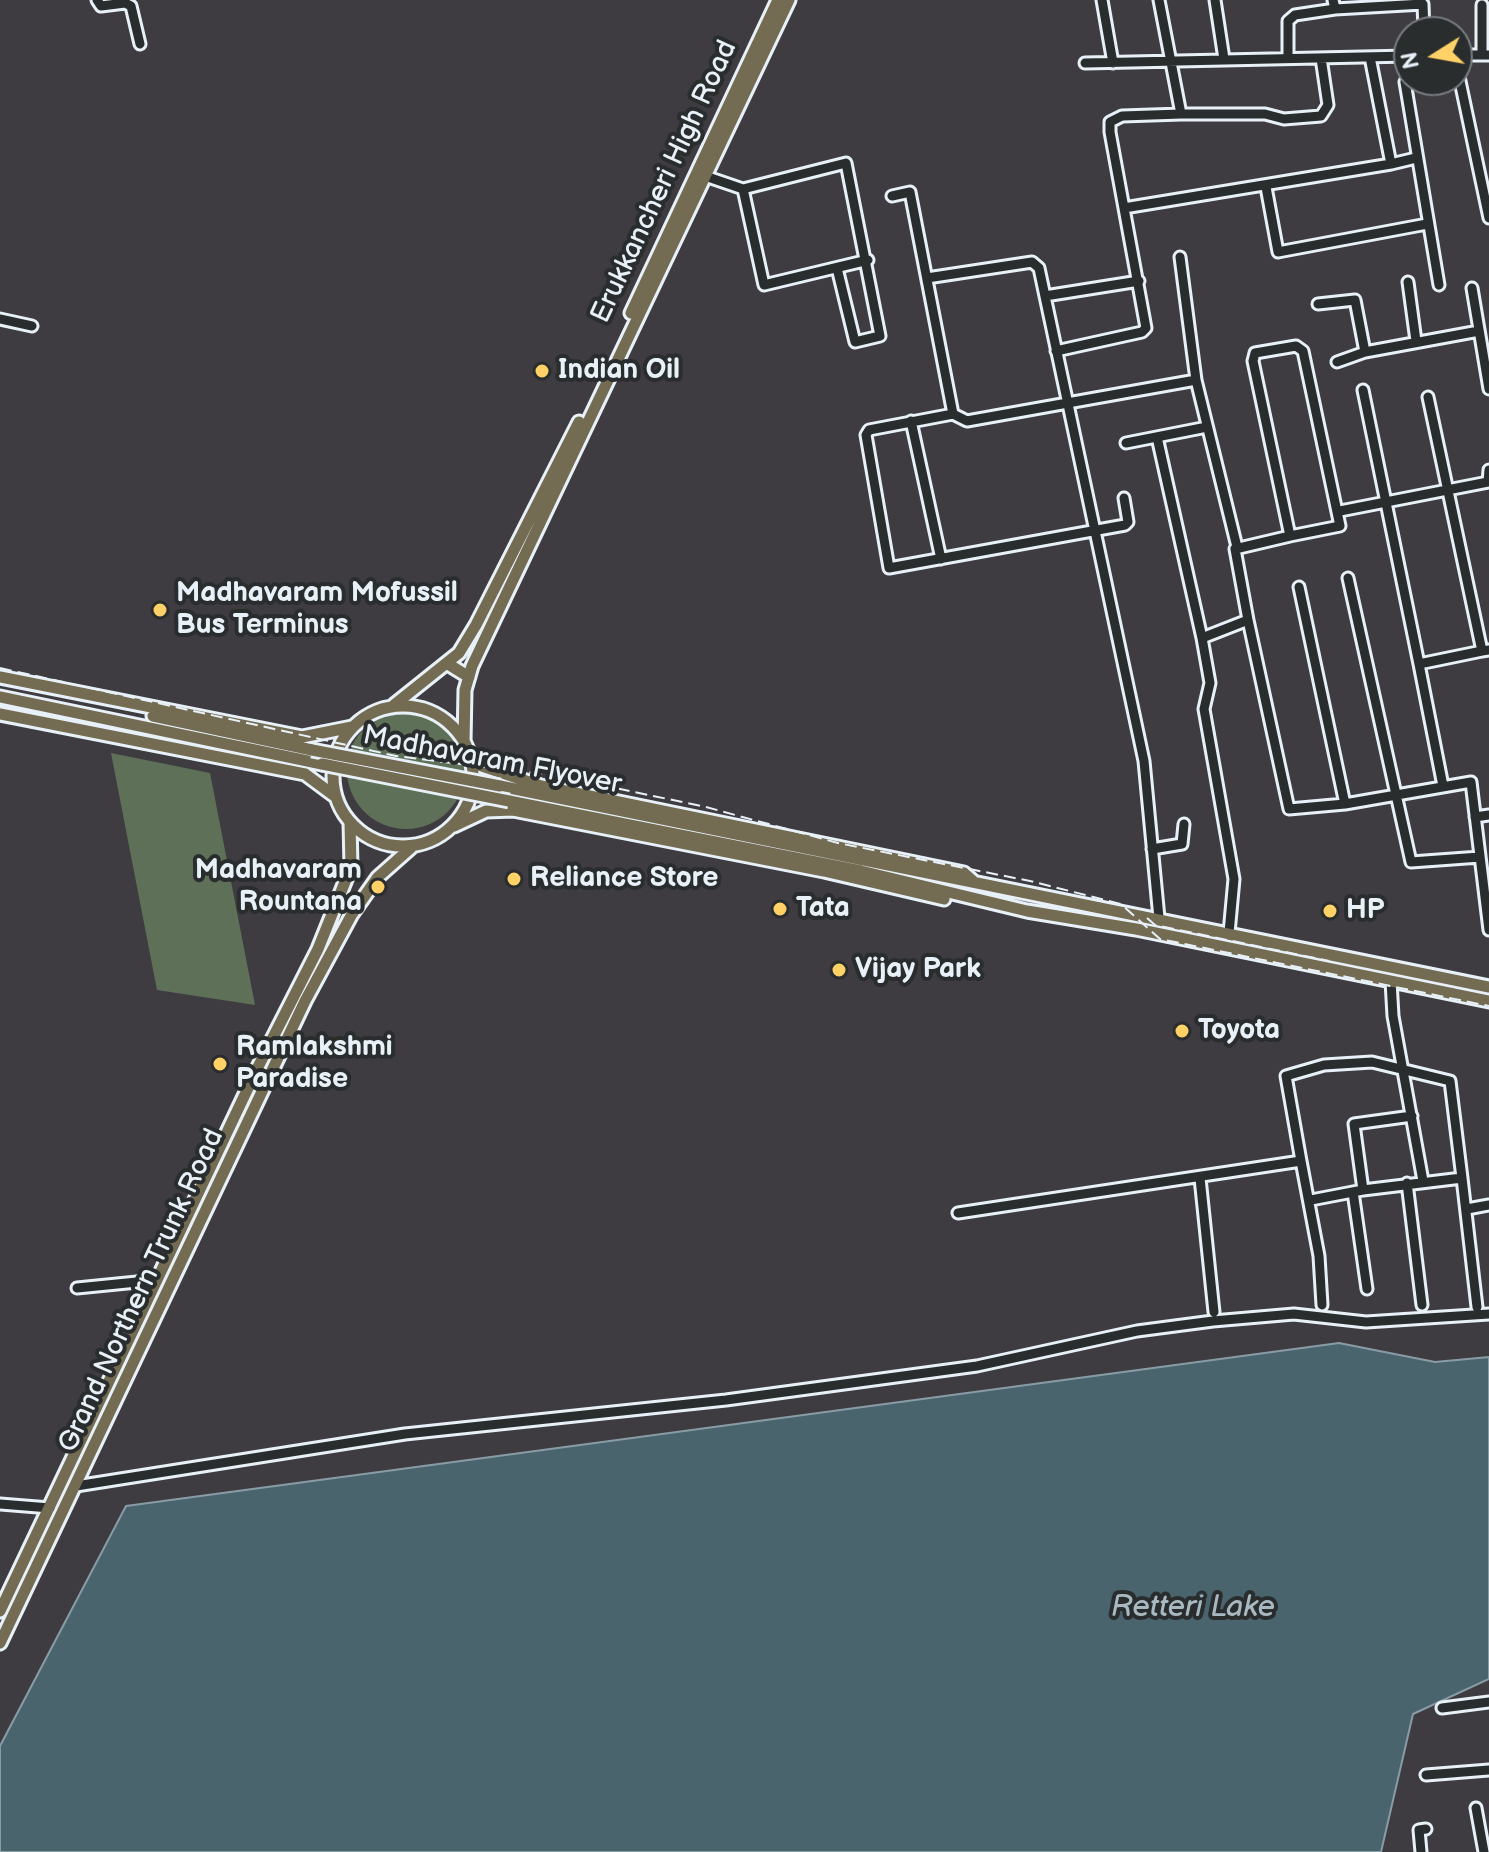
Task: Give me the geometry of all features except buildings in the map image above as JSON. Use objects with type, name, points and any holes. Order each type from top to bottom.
[{"type":"main road","name":"Erukkancheri High Road","points":[[394,705],[448,664],[476,625],[583,414],[778,0]]},
{"type":"main road","points":[[464,742],[463,713],[469,677],[789,0]]},
{"type":"main road","points":[[448,664],[469,677]]},
{"type":"main road","points":[[0,677],[302,737],[352,727]]},
{"type":"main road","name":"Madhavaram Flyover","points":[[0,684],[974,883]]},
{"type":"main road","name":"Madhavaram Flyover","points":[[0,697],[861,871],[962,896]]},
{"type":"main road","points":[[336,798],[334,760],[352,727],[371,712],[394,705],[415,706],[435,712],[453,725],[473,763],[470,796],[454,826]]},
{"type":"main road","points":[[0,714],[305,774],[336,798],[350,822],[368,837],[390,845],[413,846],[436,839],[454,826],[486,811],[513,810],[824,871],[954,902],[962,896],[1489,1001]]},
{"type":"main road","points":[[473,763],[541,786],[964,873],[974,883],[1489,987]]},
{"type":"main road","points":[[0,1611],[318,949],[351,867],[350,822]]},
{"type":"main road","name":"Grand Northern Trunk Road","points":[[0,1643],[305,1001],[352,914],[378,877],[413,846]]},
{"type":"street","points":[[97,0],[101,6],[125,3],[131,6],[140,44]]},
{"type":"street","points":[[1102,0],[1113,63]]},
{"type":"street","points":[[1159,0],[1181,114]]},
{"type":"street","points":[[1215,0],[1224,59]]},
{"type":"street","points":[[1288,58],[1288,21],[1295,15],[1334,4],[1423,4],[1423,16]]},
{"type":"street","points":[[1482,5],[1486,55]]},
{"type":"street","points":[[1085,63],[1393,56]]},
{"type":"street","points":[[1370,57],[1391,164]]},
{"type":"street","points":[[1056,351],[1142,332],[1147,324],[1110,122],[1122,116],[1181,114],[1265,114],[1284,119],[1321,116],[1328,105],[1321,58]]},
{"type":"street","points":[[1407,96],[1439,285]]},
{"type":"street","points":[[1463,96],[1489,218]]},
{"type":"street","points":[[1124,208],[1266,187],[1416,158]]},
{"type":"street","points":[[705,176],[743,189],[846,163],[868,260],[881,333],[879,337],[859,342],[853,338],[837,268]]},
{"type":"street","points":[[1266,187],[1278,252],[1427,224]]},
{"type":"street","points":[[743,189],[764,285],[868,260]]},
{"type":"street","points":[[892,196],[910,192],[953,414]]},
{"type":"street","points":[[1180,257],[1196,380],[1237,547]]},
{"type":"street","points":[[927,278],[1032,262],[1039,268],[1056,351],[1071,404],[1144,761],[1159,918]]},
{"type":"street","points":[[1045,296],[1139,281]]},
{"type":"street","points":[[1408,282],[1416,341]]},
{"type":"street","points":[[1472,288],[1489,389]]},
{"type":"street","points":[[1318,304],[1355,300],[1365,352]]},
{"type":"street","points":[[0,319],[32,326]]},
{"type":"street","points":[[1337,362],[1365,352],[1479,331]]},
{"type":"street","points":[[1290,536],[1253,361],[1255,353],[1296,346],[1303,351],[1340,511],[1339,527],[1237,547],[1233,553],[1289,809],[1345,804],[1471,782],[1489,930]]},
{"type":"street","points":[[1124,498],[1128,522],[1096,532],[892,569],[887,566],[866,435],[869,430],[953,414],[967,421],[1196,380]]},
{"type":"street","points":[[1363,390],[1443,786]]},
{"type":"street","points":[[1419,664],[1485,650],[1428,397]]},
{"type":"street","points":[[911,421],[941,559]]},
{"type":"street","points":[[1126,443],[1207,427]]},
{"type":"street","points":[[1157,437],[1210,683],[1204,709],[1234,879],[1229,933]]},
{"type":"street","points":[[1340,511],[1447,488],[1488,483],[1489,470]]},
{"type":"street","points":[[1348,578],[1411,862],[1480,857]]},
{"type":"street","points":[[1299,587],[1345,804]]},
{"type":"street","points":[[1202,638],[1248,620]]},
{"type":"street","points":[[1475,817],[1489,815]]},
{"type":"street","points":[[1152,849],[1182,844],[1184,824]]},
{"type":"street","points":[[1391,981],[1393,1016],[1423,1181]]},
{"type":"street","points":[[1322,1305],[1311,1200],[1286,1076],[1351,1062],[1405,1069],[1450,1081],[1477,1307]]},
{"type":"street","points":[[1367,1289],[1354,1124],[1412,1116]]},
{"type":"street","points":[[958,1213],[1301,1161]]},
{"type":"street","points":[[1200,1178],[1214,1312]]},
{"type":"street","points":[[1311,1200],[1407,1183],[1462,1178]]},
{"type":"street","points":[[1407,1183],[1422,1305]]},
{"type":"street","points":[[1467,1209],[1489,1205]]},
{"type":"street","points":[[77,1288],[157,1280]]},
{"type":"street","points":[[76,1486],[280,1452],[575,1415],[712,1402],[977,1366],[1137,1331],[1227,1320],[1294,1314],[1396,1321],[1489,1314]]},
{"type":"street","points":[[0,1504],[50,1508]]},
{"type":"street","points":[[1442,1708],[1489,1702]]},
{"type":"street","points":[[1426,1775],[1489,1770]]},
{"type":"street","points":[[1476,1808],[1484,1852]]},
{"type":"street","points":[[1421,1852],[1419,1830],[1426,1829]]},
{"type":"green space","points":[[406,711],[429,715],[448,728],[461,747],[465,770],[461,793],[448,812],[429,825],[406,829],[383,825],[364,812],[351,793],[347,770],[351,747],[364,728],[383,715]]},
{"type":"green space","points":[[111,753],[210,773],[255,1005],[157,990]]},
{"type":"water","name":"Retteri Lake","points":[[1339,1343],[1435,1362],[1489,1357],[1489,1679],[1413,1714],[1381,1852],[0,1852],[0,1746],[126,1506]]},
{"type":"railway","points":[[0,668],[396,756],[558,776],[706,807],[838,843],[1030,881],[1121,904],[1160,939],[1489,1006]]},
{"type":"railway","points":[[1147,918],[1155,925],[1329,961]]},
{"type":"place","name":"Indian Oil","points":[[542,371]]},
{"type":"place","name":"Madhavaram Mofussil Bus Terminus","points":[[160,610]]},
{"type":"place","name":"Reliance Store","points":[[514,879]]},
{"type":"place","name":"Madhavaram Rountana","points":[[378,887]]},
{"type":"place","name":"Tata","points":[[780,909]]},
{"type":"place","name":"HP","points":[[1330,911]]},
{"type":"place","name":"Vijay Park","points":[[839,970]]},
{"type":"place","name":"Toyota","points":[[1182,1031]]},
{"type":"place","name":"Ramlakshmi Paradise","points":[[220,1064]]}]
